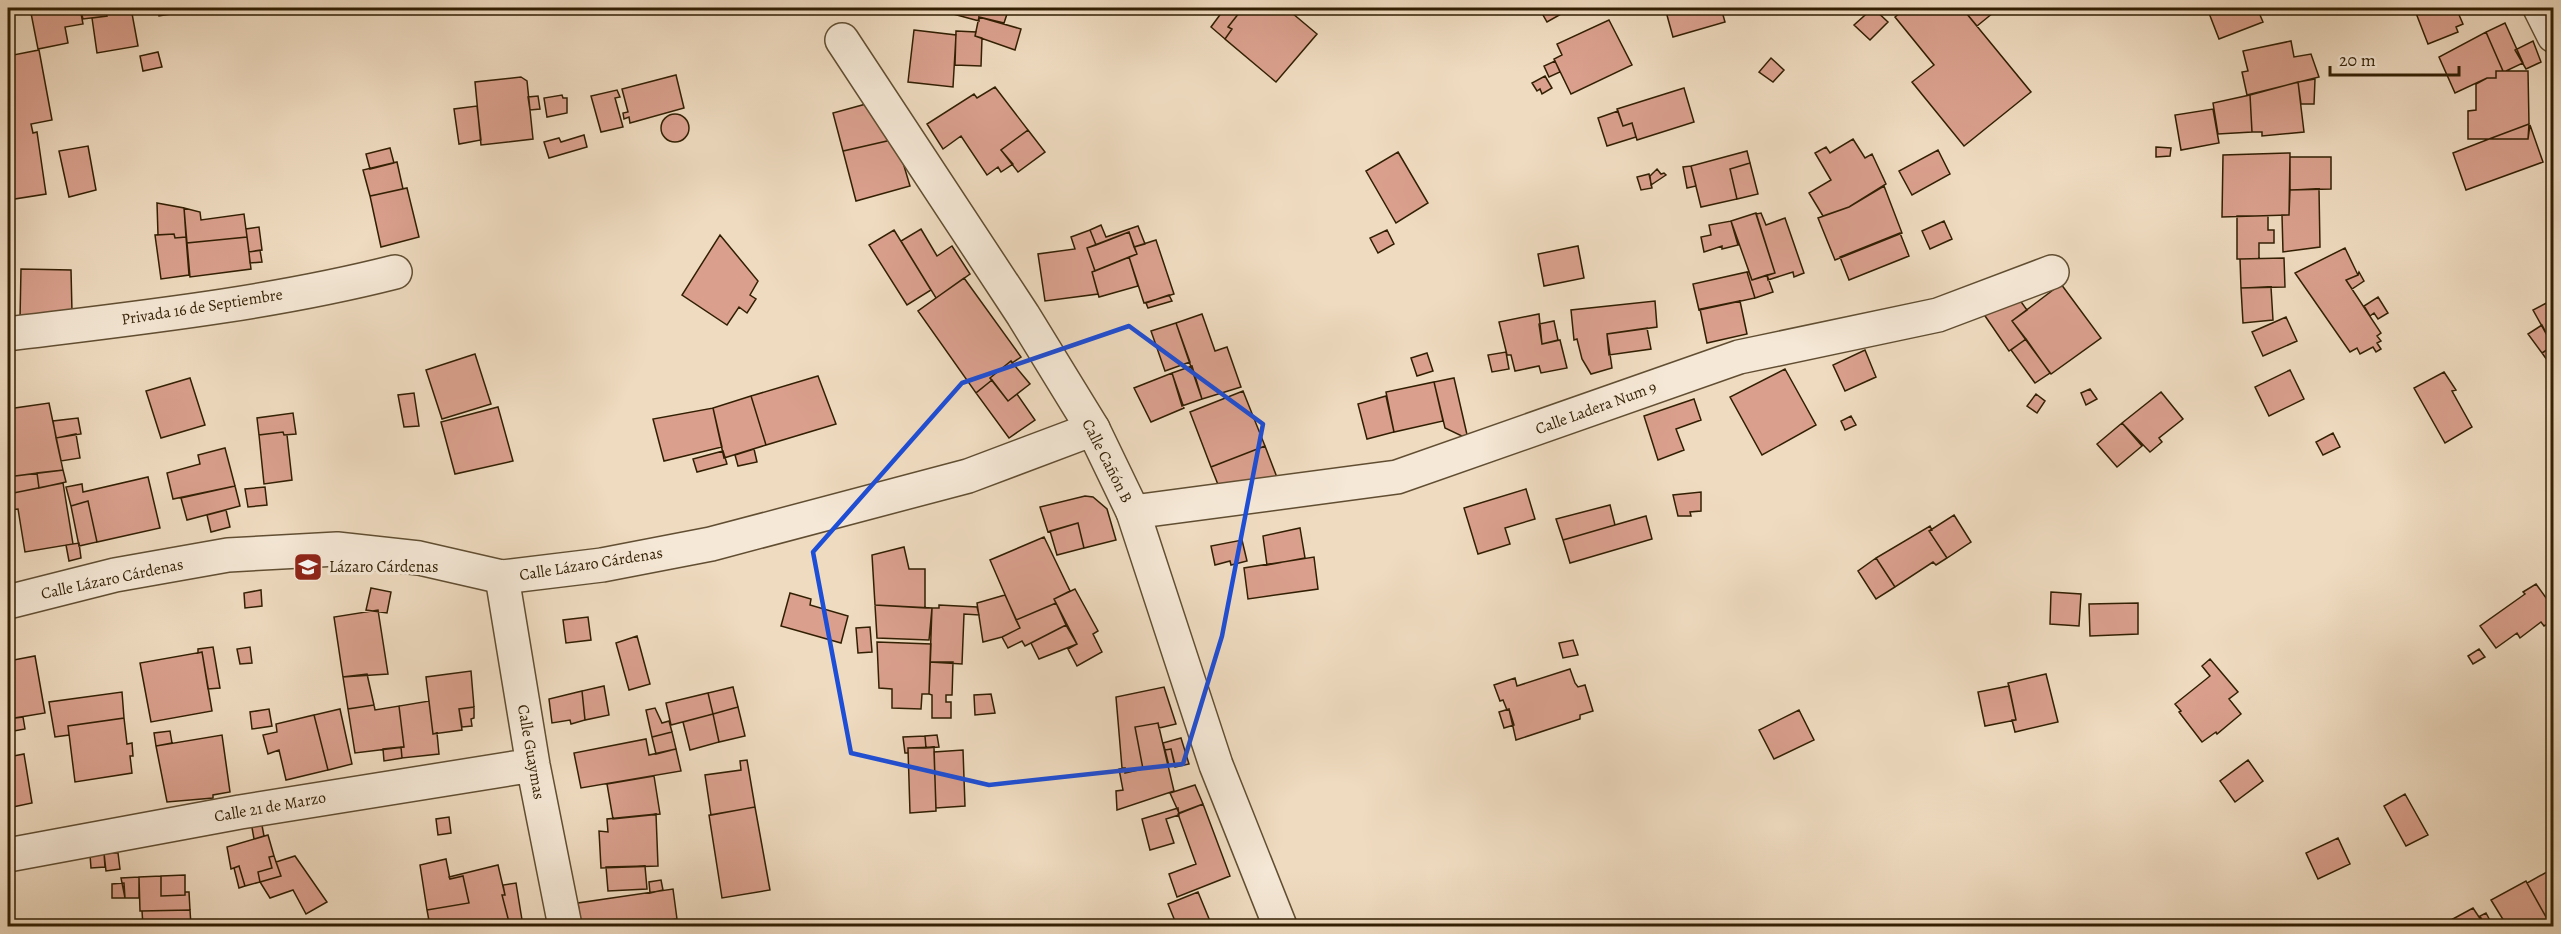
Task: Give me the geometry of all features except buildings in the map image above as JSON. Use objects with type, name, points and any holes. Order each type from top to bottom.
[{"type":"street","points":[[2540,8],[2553,36]]},
{"type":"street","name":"Calle Cañón B","points":[[842,40],[1023,315],[1093,429],[1133,512],[1216,765],[1280,927]]},
{"type":"street","name":"Privada 16 de Septiembre","points":[[8,334],[119,320],[339,286],[395,272]]},
{"type":"street","name":"Calle Ladera Num 9","points":[[1133,512],[1397,477],[1739,357],[1938,315],[2052,272]]},
{"type":"street","name":"Calle Lázaro Cárdenas","points":[[8,602],[115,575],[228,555],[337,549],[419,558],[502,577],[602,565],[711,544],[968,476],[1093,429]]},
{"type":"street","name":"Calle Guaymas","points":[[502,577],[533,765],[565,927]]},
{"type":"street","name":"Calle 21 de Marzo","points":[[8,855],[240,812],[533,765]]},
{"type":"highlighted area","points":[[1129,326],[1263,424],[1222,636],[1183,764],[989,785],[851,753],[813,552],[962,383]]},
{"type":"place","name":"Lázaro Cárdenas","points":[[308,567]]}]
